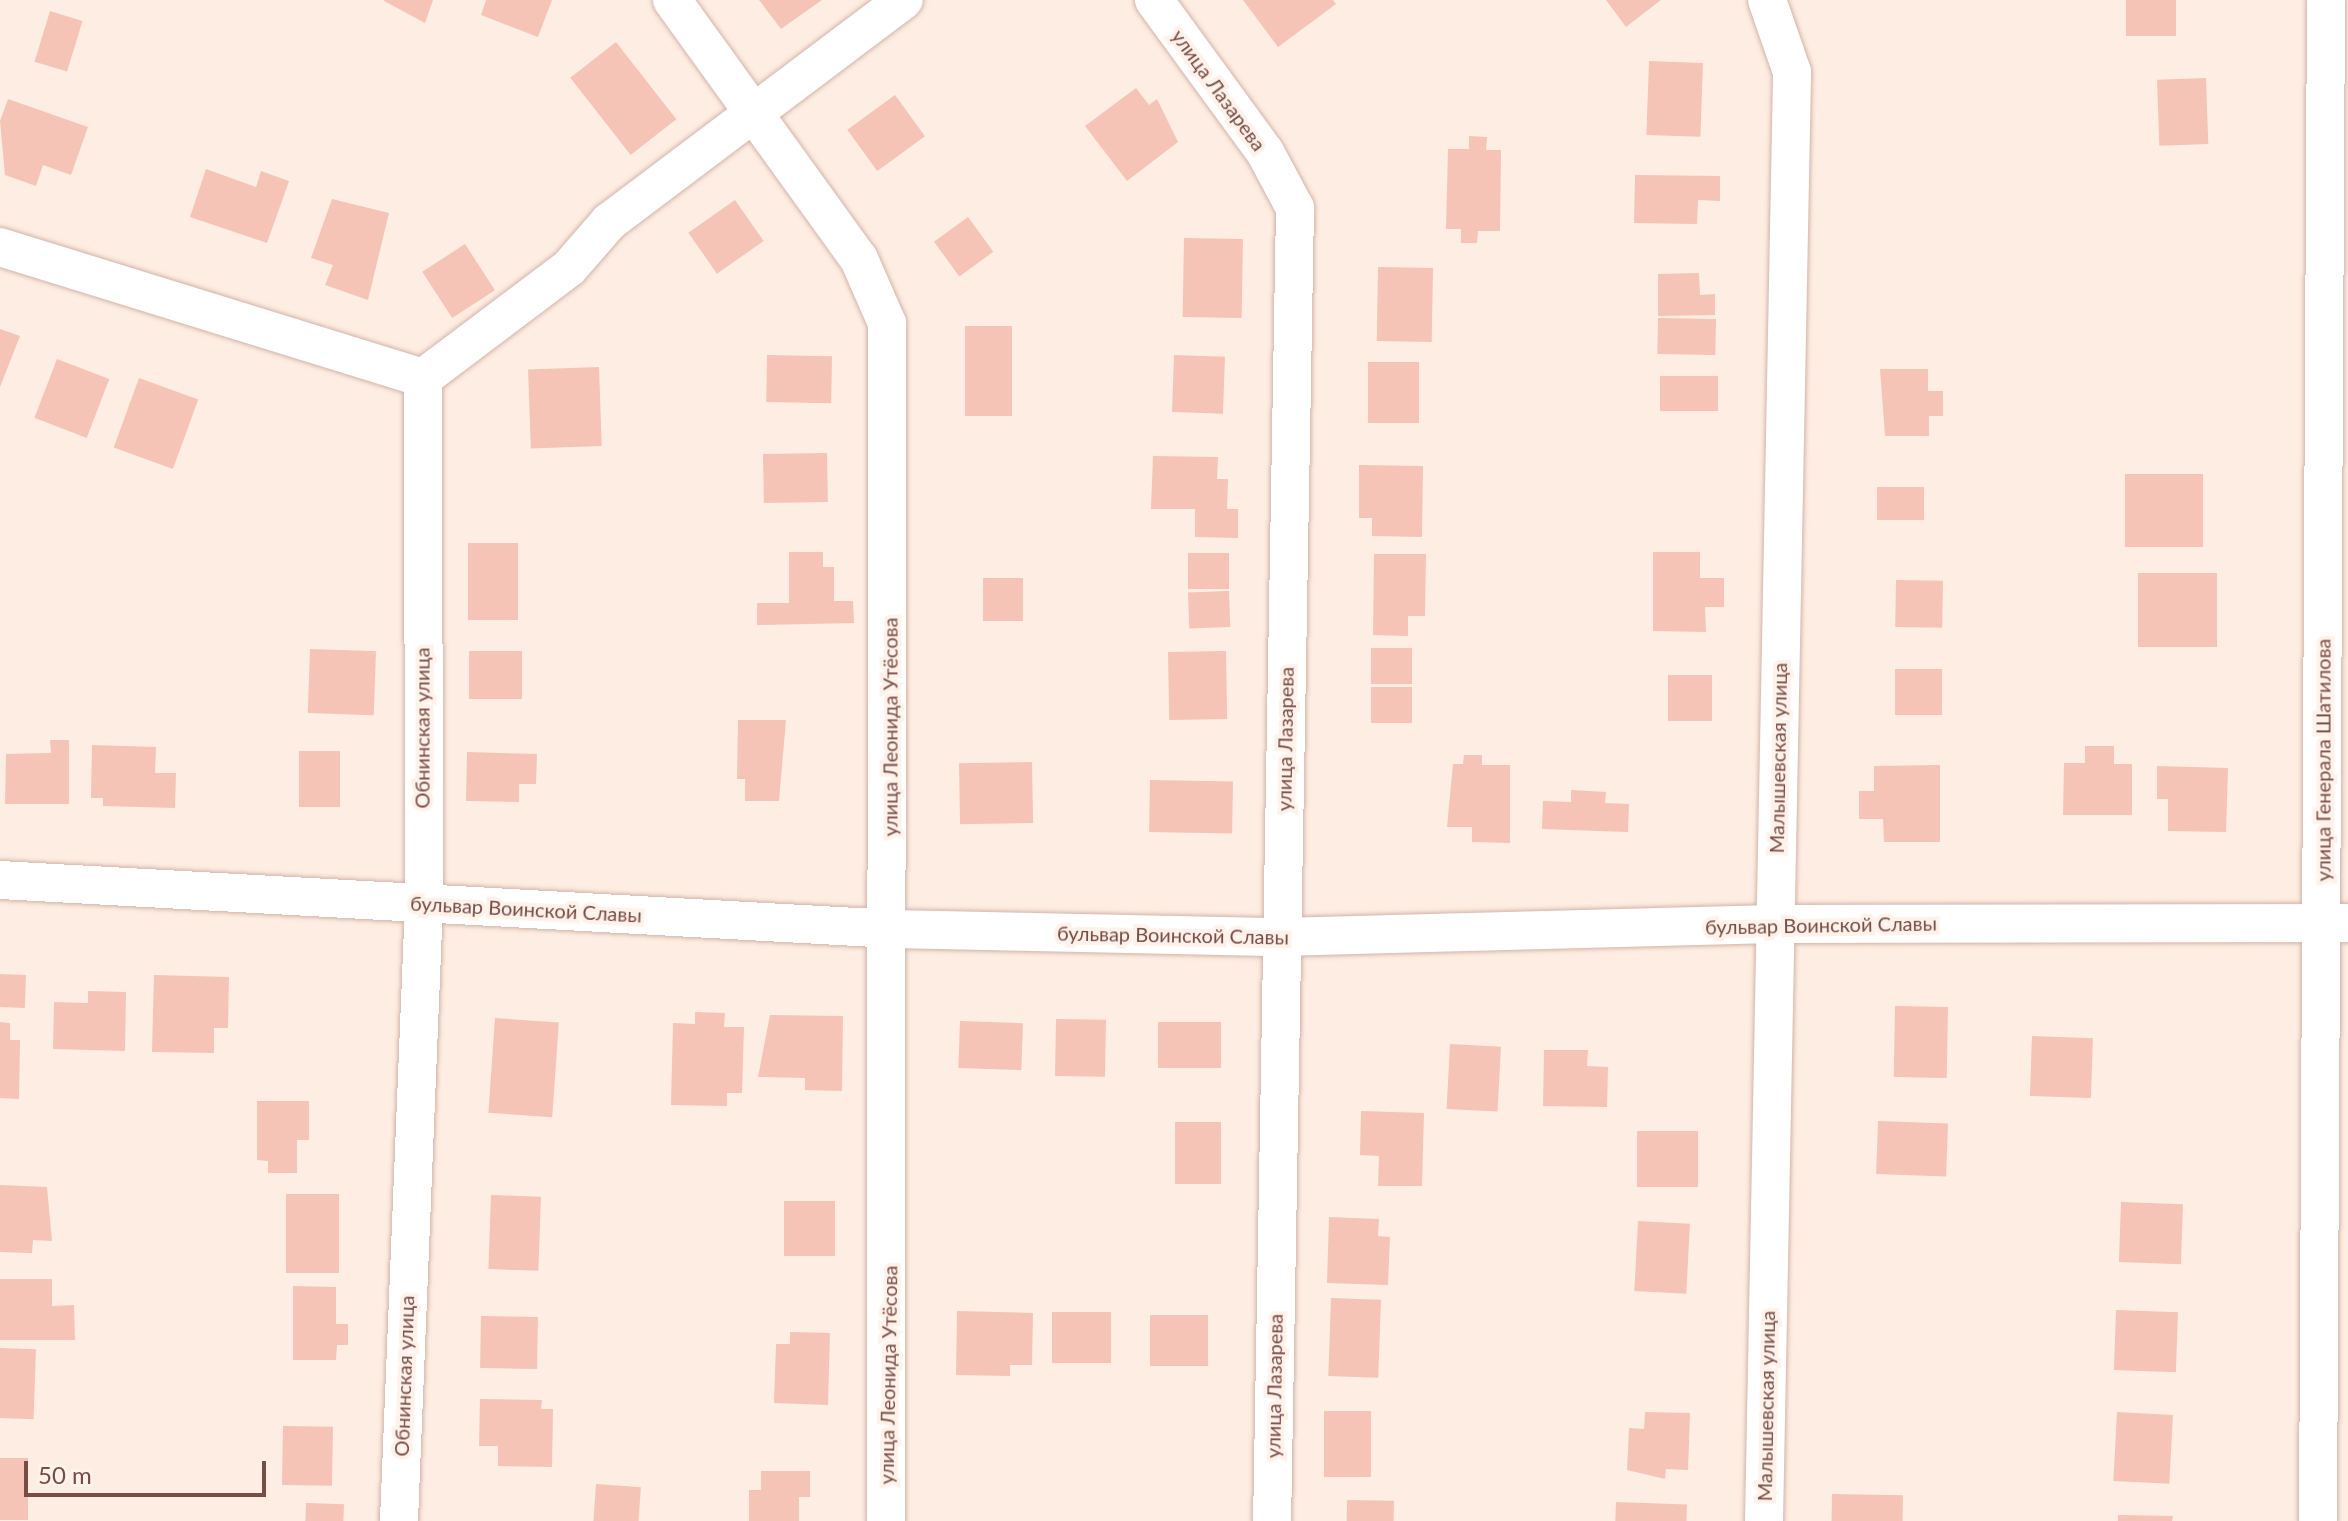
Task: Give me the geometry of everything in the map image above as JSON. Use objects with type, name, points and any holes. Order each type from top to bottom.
[{"type":"street","name":"улица Леонида Утёсова","points":[[672,0],[859,259],[887,323],[892,929],[886,1521]]},
{"type":"street","points":[[0,247],[423,378],[569,268],[609,222],[750,111],[904,0]]},
{"type":"street","name":"улица Лазарева","points":[[1154,0],[1265,152],[1295,208],[1272,1521]]},
{"type":"street","name":"Малышевская улица","points":[[1764,1521],[1792,72],[1767,0]]},
{"type":"street","name":"улица Генерала Шатилова","points":[[2318,1521],[2335,922],[2334,17]]},
{"type":"street","name":"Обнинская улица","points":[[399,1521],[424,903],[423,378]]},
{"type":"street","name":"бульвар Воинской Славы","points":[[0,880],[892,929],[1281,937],[1774,924],[2335,922]]},
{"type":"building","points":[[384,0],[433,0],[425,23],[384,1]]},
{"type":"building","points":[[486,0],[552,0],[538,37],[481,15]]},
{"type":"building","points":[[759,0],[822,0],[781,29]]},
{"type":"building","points":[[1243,0],[1333,0],[1336,4],[1278,47]]},
{"type":"building","points":[[1606,0],[1661,0],[1626,27]]},
{"type":"building","points":[[2126,0],[2176,0],[2176,36],[2126,36]]},
{"type":"building","points":[[50,11],[83,21],[67,72],[35,62]]},
{"type":"building","points":[[616,42],[676,119],[631,155],[570,78]]},
{"type":"building","points":[[1649,61],[1703,63],[1700,137],[1646,135]]},
{"type":"building","points":[[2206,78],[2208,144],[2159,146],[2157,80]]},
{"type":"building","points":[[1136,88],[1149,105],[1157,99],[1178,142],[1127,181],[1085,126]]},
{"type":"building","points":[[895,95],[925,136],[877,171],[847,130]]},
{"type":"building","points":[[8,99],[88,127],[71,175],[43,165],[36,186],[5,175],[0,121]]},
{"type":"building","points":[[1469,136],[1487,137],[1486,150],[1501,150],[1500,231],[1478,231],[1477,243],[1461,243],[1461,229],[1446,229],[1448,149],[1469,149]]},
{"type":"building","points":[[206,169],[256,187],[261,171],[289,181],[267,243],[190,217]]},
{"type":"building","points":[[1635,175],[1720,176],[1720,201],[1698,200],[1697,224],[1634,223]]},
{"type":"building","points":[[332,199],[389,213],[368,300],[325,285],[333,265],[311,258]]},
{"type":"building","points":[[735,200],[764,241],[717,274],[688,233]]},
{"type":"building","points":[[968,217],[993,252],[959,276],[934,242]]},
{"type":"building","points":[[1184,238],[1243,239],[1242,318],[1183,317]]},
{"type":"building","points":[[465,244],[495,290],[452,318],[422,272]]},
{"type":"building","points":[[1378,267],[1433,268],[1432,342],[1377,341]]},
{"type":"building","points":[[1699,273],[1700,295],[1715,294],[1715,315],[1658,316],[1658,274]]},
{"type":"building","points":[[1658,318],[1716,319],[1715,355],[1657,354]]},
{"type":"building","points":[[965,326],[1012,326],[1012,416],[965,416]]},
{"type":"building","points":[[0,329],[20,336],[0,387]]},
{"type":"building","points":[[767,355],[832,356],[831,403],[766,402]]},
{"type":"building","points":[[1174,355],[1225,357],[1223,414],[1172,412]]},
{"type":"building","points":[[57,359],[109,379],[87,438],[34,418]]},
{"type":"building","points":[[1368,362],[1419,362],[1419,423],[1368,423]]},
{"type":"building","points":[[599,367],[602,446],[531,448],[528,369]]},
{"type":"building","points":[[1880,369],[1928,369],[1928,391],[1943,391],[1943,416],[1929,416],[1929,436],[1885,436]]},
{"type":"building","points":[[1660,376],[1718,376],[1718,411],[1660,411]]},
{"type":"building","points":[[139,378],[198,400],[173,469],[114,448]]},
{"type":"building","points":[[827,453],[828,502],[764,503],[763,454]]},
{"type":"building","points":[[1153,456],[1218,457],[1217,479],[1228,479],[1227,509],[1238,509],[1238,538],[1195,537],[1195,509],[1151,509]]},
{"type":"building","points":[[1359,465],[1423,466],[1422,537],[1372,536],[1372,518],[1359,518]]},
{"type":"building","points":[[2125,474],[2203,474],[2203,547],[2125,547]]},
{"type":"building","points":[[1877,487],[1924,487],[1924,520],[1877,520]]},
{"type":"building","points":[[468,543],[518,543],[518,620],[468,620]]},
{"type":"building","points":[[789,552],[823,552],[823,567],[834,567],[834,601],[853,601],[854,623],[757,625],[757,603],[789,603]]},
{"type":"building","points":[[1653,552],[1700,552],[1700,578],[1724,578],[1724,607],[1705,607],[1706,632],[1653,631]]},
{"type":"building","points":[[1188,553],[1229,553],[1229,589],[1188,589]]},
{"type":"building","points":[[1374,554],[1426,554],[1425,616],[1408,616],[1408,636],[1373,635]]},
{"type":"building","points":[[2138,573],[2217,573],[2217,647],[2138,647]]},
{"type":"building","points":[[983,578],[1023,578],[1023,621],[983,621]]},
{"type":"building","points":[[1896,580],[1943,581],[1942,628],[1895,627]]},
{"type":"building","points":[[1229,591],[1230,627],[1189,628],[1188,592]]},
{"type":"building","points":[[1371,648],[1412,648],[1412,684],[1371,684]]},
{"type":"building","points":[[310,649],[376,651],[374,715],[308,713]]},
{"type":"building","points":[[469,651],[522,651],[522,699],[469,699]]},
{"type":"building","points":[[1226,651],[1227,719],[1169,720],[1168,652]]},
{"type":"building","points":[[1895,669],[1942,669],[1942,715],[1895,715]]},
{"type":"building","points":[[1668,675],[1712,675],[1712,721],[1668,721]]},
{"type":"building","points":[[1371,687],[1412,687],[1412,723],[1371,723]]},
{"type":"building","points":[[738,720],[786,720],[779,801],[745,801],[745,779],[737,779]]},
{"type":"building","points":[[50,740],[69,740],[69,804],[5,804],[6,754],[51,753]]},
{"type":"building","points":[[92,745],[156,747],[155,773],[176,773],[175,808],[103,806],[103,798],[91,798]]},
{"type":"building","points":[[2085,746],[2114,746],[2114,764],[2132,764],[2132,815],[2063,815],[2064,763],[2085,763]]},
{"type":"building","points":[[299,751],[340,751],[340,807],[299,807]]},
{"type":"building","points":[[467,752],[537,754],[536,784],[519,784],[519,802],[466,801]]},
{"type":"building","points":[[1464,755],[1482,755],[1482,765],[1510,765],[1510,843],[1472,842],[1472,827],[1447,827],[1453,764],[1463,764]]},
{"type":"building","points":[[1032,762],[1033,823],[960,824],[959,763]]},
{"type":"building","points":[[1940,765],[1940,842],[1884,842],[1883,819],[1859,819],[1859,791],[1874,791],[1874,766]]},
{"type":"building","points":[[2157,766],[2228,768],[2226,832],[2168,831],[2168,799],[2157,799]]},
{"type":"building","points":[[1150,780],[1233,781],[1232,833],[1149,832]]},
{"type":"building","points":[[1571,790],[1606,792],[1605,803],[1629,804],[1628,832],[1542,829],[1543,801],[1571,802]]},
{"type":"building","points":[[0,974],[26,975],[25,1008],[0,1007]]},
{"type":"building","points":[[154,975],[229,977],[228,1028],[214,1028],[214,1053],[152,1052]]},
{"type":"building","points":[[88,991],[126,992],[125,1051],[53,1049],[54,1002],[88,1003]]},
{"type":"building","points":[[1895,1006],[1948,1007],[1947,1078],[1894,1077]]},
{"type":"building","points":[[695,1012],[725,1013],[724,1027],[744,1027],[742,1093],[727,1093],[727,1106],[671,1105],[673,1023],[695,1024]]},
{"type":"building","points":[[770,1015],[843,1016],[842,1091],[805,1090],[805,1078],[758,1077]]},
{"type":"building","points":[[495,1018],[559,1022],[552,1117],[488,1113]]},
{"type":"building","points":[[1056,1019],[1106,1020],[1105,1077],[1055,1076]]},
{"type":"building","points":[[960,1021],[1023,1023],[1021,1070],[958,1068]]},
{"type":"building","points":[[0,1022],[10,1023],[10,1040],[20,1040],[19,1099],[0,1098]]},
{"type":"building","points":[[1158,1022],[1221,1022],[1221,1068],[1158,1068]]},
{"type":"building","points":[[2032,1036],[2093,1038],[2091,1098],[2030,1096]]},
{"type":"building","points":[[1450,1044],[1501,1047],[1498,1112],[1447,1109]]},
{"type":"building","points":[[1544,1050],[1588,1050],[1587,1066],[1608,1067],[1607,1107],[1543,1106]]},
{"type":"building","points":[[257,1101],[309,1101],[309,1140],[297,1140],[297,1173],[268,1173],[268,1161],[257,1160]]},
{"type":"building","points":[[1361,1111],[1424,1113],[1422,1186],[1378,1186],[1379,1156],[1360,1155]]},
{"type":"building","points":[[1878,1121],[1948,1123],[1946,1176],[1876,1174]]},
{"type":"building","points":[[1175,1122],[1221,1122],[1221,1184],[1175,1184]]},
{"type":"building","points":[[1637,1131],[1698,1131],[1698,1187],[1637,1187]]},
{"type":"building","points":[[0,1185],[47,1187],[52,1241],[33,1240],[32,1253],[0,1252]]},
{"type":"building","points":[[286,1194],[339,1194],[339,1273],[286,1273]]},
{"type":"building","points":[[491,1195],[541,1197],[538,1271],[488,1269]]},
{"type":"building","points":[[784,1201],[835,1201],[835,1256],[784,1256]]},
{"type":"building","points":[[2121,1202],[2183,1204],[2181,1264],[2119,1262]]},
{"type":"building","points":[[1329,1217],[1379,1219],[1378,1236],[1390,1237],[1388,1285],[1327,1283]]},
{"type":"building","points":[[1638,1221],[1690,1224],[1686,1294],[1634,1291]]},
{"type":"building","points":[[0,1279],[52,1279],[52,1306],[74,1305],[75,1340],[0,1340]]},
{"type":"building","points":[[293,1286],[336,1287],[336,1324],[348,1324],[348,1345],[337,1345],[336,1360],[293,1360]]},
{"type":"building","points":[[1331,1298],[1381,1300],[1378,1378],[1328,1376]]},
{"type":"building","points":[[2116,1310],[2178,1312],[2176,1372],[2114,1370]]},
{"type":"building","points":[[957,1311],[1033,1313],[1032,1365],[1010,1365],[1010,1376],[956,1375]]},
{"type":"building","points":[[1052,1312],[1111,1312],[1111,1363],[1052,1363]]},
{"type":"building","points":[[1150,1315],[1208,1315],[1208,1366],[1150,1366]]},
{"type":"building","points":[[481,1316],[538,1317],[537,1369],[480,1368]]},
{"type":"building","points":[[790,1332],[830,1333],[828,1405],[774,1403],[776,1344],[790,1344]]},
{"type":"building","points":[[0,1348],[36,1349],[34,1419],[0,1418]]},
{"type":"building","points":[[480,1399],[542,1400],[541,1409],[553,1409],[552,1467],[498,1466],[498,1446],[479,1446]]},
{"type":"building","points":[[1324,1411],[1371,1411],[1371,1477],[1324,1477]]},
{"type":"building","points":[[1645,1412],[1690,1413],[1688,1470],[1666,1469],[1665,1479],[1627,1470],[1629,1428],[1644,1429]]},
{"type":"building","points":[[2117,1412],[2173,1415],[2169,1484],[2113,1481]]},
{"type":"building","points":[[283,1426],[333,1427],[332,1486],[282,1485]]},
{"type":"building","points":[[0,1458],[28,1458],[28,1520],[0,1520]]},
{"type":"building","points":[[761,1471],[810,1471],[810,1497],[799,1497],[799,1521],[749,1521],[749,1490],[761,1490]]},
{"type":"building","points":[[596,1484],[641,1487],[639,1521],[593,1521]]},
{"type":"building","points":[[1832,1494],[1903,1495],[1903,1521],[1832,1521]]},
{"type":"building","points":[[1347,1500],[1394,1501],[1394,1521],[1347,1521]]},
{"type":"building","points":[[1616,1502],[1687,1504],[1686,1521],[1615,1521]]},
{"type":"building","points":[[306,1503],[344,1504],[343,1521],[305,1521]]},
{"type":"building","points":[[2118,1515],[2173,1516],[2172,1521],[2118,1521]]}]
